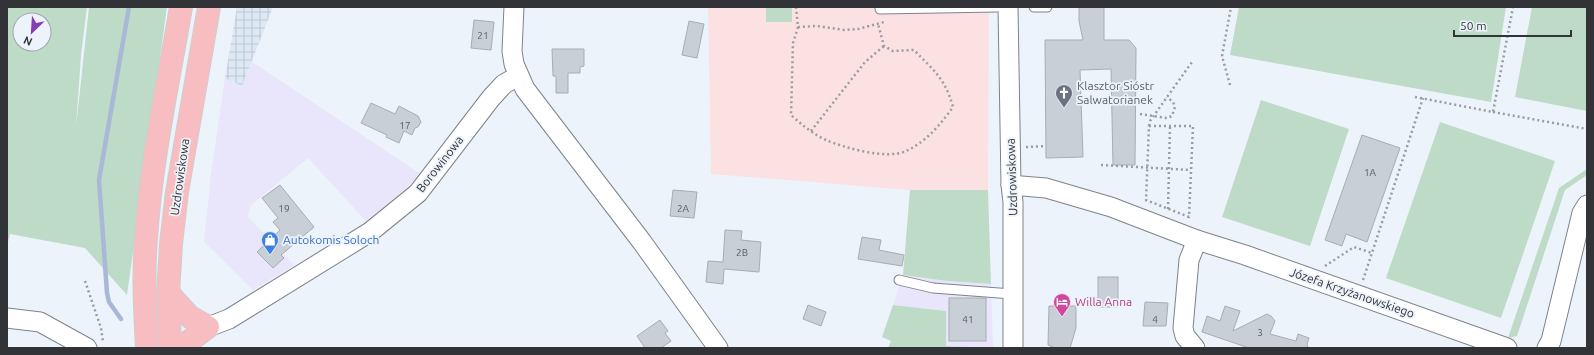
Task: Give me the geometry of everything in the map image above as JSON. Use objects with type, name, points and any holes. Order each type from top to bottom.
[{"type":"main road","points":[[147,348],[144,288],[150,189],[181,7]]},
{"type":"main road","name":"Uzdrowiskowa","points":[[170,348],[168,293],[171,244],[177,192],[209,7]]},
{"type":"main road","points":[[168,293],[190,317],[208,327],[188,342],[184,348]]},
{"type":"street","points":[[514,7],[512,51],[518,76],[525,89],[642,242],[718,348]]},
{"type":"street","name":"Uzdrowiskowa","points":[[1008,7],[1013,202],[1013,348]]},
{"type":"street","name":"Borowinowa","points":[[208,327],[229,319],[370,232],[412,198],[418,193],[491,98],[504,84],[518,76]]},
{"type":"street","name":"Józefa Krzyżanowskiego","points":[[1012,185],[1046,188],[1111,207],[1197,240],[1245,255],[1507,348]]},
{"type":"street","points":[[1547,348],[1551,341],[1582,214],[1587,205]]},
{"type":"street","points":[[1195,348],[1185,336],[1183,328],[1189,260],[1197,240]]},
{"type":"street","points":[[7,318],[40,322],[87,348]]},
{"type":"lane","points":[[880,7],[880,9],[997,7]]},
{"type":"lane","points":[[1034,7],[1047,7]]},
{"type":"lane","points":[[899,280],[933,288],[1012,294]]},
{"type":"path","points":[[796,7],[798,27],[793,43],[791,115],[804,127],[826,140],[856,150],[885,154],[906,151],[925,138],[942,122],[953,107],[949,93],[942,78],[914,50],[893,51],[884,46],[878,24]]},
{"type":"path","points":[[1230,85],[1222,56],[1231,7]]},
{"type":"path","points":[[1493,112],[1513,7]]},
{"type":"path","points":[[798,27],[817,26],[844,30],[858,29],[889,20],[897,9]]},
{"type":"path","points":[[811,131],[866,62],[884,46]]},
{"type":"path","points":[[1148,126],[1193,126],[1189,217],[1146,200],[1148,126],[1153,116],[1192,62]]},
{"type":"path","points":[[1140,114],[1167,118],[1172,116],[1175,107],[1173,102],[1167,97]]},
{"type":"path","points":[[1415,97],[1587,129]]},
{"type":"path","points":[[1356,279],[1363,281],[1423,98]]},
{"type":"path","points":[[1168,209],[1170,126]]},
{"type":"path","points":[[1101,165],[1191,170]]},
{"type":"path","points":[[1330,270],[1323,267],[1354,248],[1372,253]]},
{"type":"path","points":[[85,281],[101,328],[104,348]]},
{"type":"shaded area","points":[[237,7],[273,7],[242,86],[225,78]]},
{"type":"shaded area","points":[[708,7],[989,7],[988,190],[910,190],[711,174]]},
{"type":"shaded area","points":[[252,62],[422,175],[366,221],[308,158],[251,205],[248,217],[294,265],[253,290],[204,242],[211,174],[225,78],[242,86]]},
{"type":"shaded area","points":[[903,275],[947,281],[991,284],[993,348],[946,346],[946,311],[893,305]]},
{"type":"green space","points":[[7,7],[87,7],[81,55],[76,127],[89,7],[167,7],[127,295],[85,248],[10,234],[7,246]]},
{"type":"green space","points":[[766,7],[792,7],[792,22],[766,22]]},
{"type":"green space","points":[[1239,7],[1506,7],[1491,102],[1230,55]]},
{"type":"green space","points":[[1532,7],[1587,7],[1587,111],[1515,97]]},
{"type":"green space","points":[[1261,100],[1349,129],[1310,246],[1222,217]]},
{"type":"green space","points":[[1440,122],[1555,161],[1501,318],[1386,278]]},
{"type":"green space","points":[[1587,169],[1587,175],[1565,190],[1517,336],[1508,338],[1559,188]]},
{"type":"green space","points":[[910,190],[988,190],[991,284],[947,281],[903,275]]},
{"type":"green space","points":[[893,305],[946,311],[946,346],[993,348],[888,348],[891,341],[882,337]]},
{"type":"building","name":"Klasztor Sióstr Salwatorianek","points":[[1079,7],[1104,7],[1104,40],[1129,40],[1136,48],[1135,165],[1113,165],[1111,69],[1080,70],[1083,157],[1046,158],[1045,40],[1083,40],[1079,21]]},
{"type":"building","points":[[474,20],[494,22],[491,50],[471,48]]},
{"type":"building","points":[[689,21],[704,24],[697,58],[682,55]]},
{"type":"building","points":[[552,49],[584,49],[584,66],[580,67],[580,73],[568,73],[568,93],[556,93],[556,76],[553,76]]},
{"type":"building","points":[[371,103],[395,114],[399,106],[418,116],[421,122],[418,127],[415,128],[412,135],[404,131],[399,143],[386,137],[387,135],[361,123]]},
{"type":"building","points":[[1362,135],[1400,148],[1367,242],[1346,234],[1342,246],[1325,240]]},
{"type":"building","points":[[280,185],[314,227],[281,255],[284,258],[273,268],[257,252],[280,230],[273,222],[278,218],[262,198]]},
{"type":"building","points":[[673,190],[697,192],[694,218],[670,216]]},
{"type":"building","points":[[725,230],[742,231],[741,240],[761,242],[759,272],[724,269],[723,284],[706,282],[708,261],[723,262]]},
{"type":"building","points":[[862,237],[881,240],[879,250],[904,255],[902,266],[858,259]]},
{"type":"building","points":[[1098,277],[1118,277],[1118,307],[1098,307]]},
{"type":"building","points":[[949,298],[986,298],[986,341],[949,341]]},
{"type":"building","points":[[1145,302],[1168,303],[1166,326],[1143,326]]},
{"type":"building","points":[[808,305],[826,312],[821,326],[803,319]]},
{"type":"building","name":"Willa Anna","points":[[1049,306],[1076,306],[1076,328],[1070,348],[1055,348],[1048,345]]},
{"type":"building","points":[[1225,306],[1240,311],[1233,331],[1267,314],[1275,321],[1270,334],[1296,341],[1298,334],[1309,338],[1307,344],[1308,348],[1249,348],[1202,332],[1207,316],[1220,321]]},
{"type":"building","points":[[660,320],[668,331],[665,333],[671,341],[661,348],[645,348],[637,336]]},
{"type":"waterway","points":[[121,319],[109,302],[107,293],[99,180],[129,7]]},
{"type":"place","name":"Klasztor Sióstr Salwatorianek","points":[[1064,108]]},
{"type":"place","name":"Autokomis Soloch","points":[[270,255]]},
{"type":"place","name":"Willa Anna","points":[[1062,317]]}]
